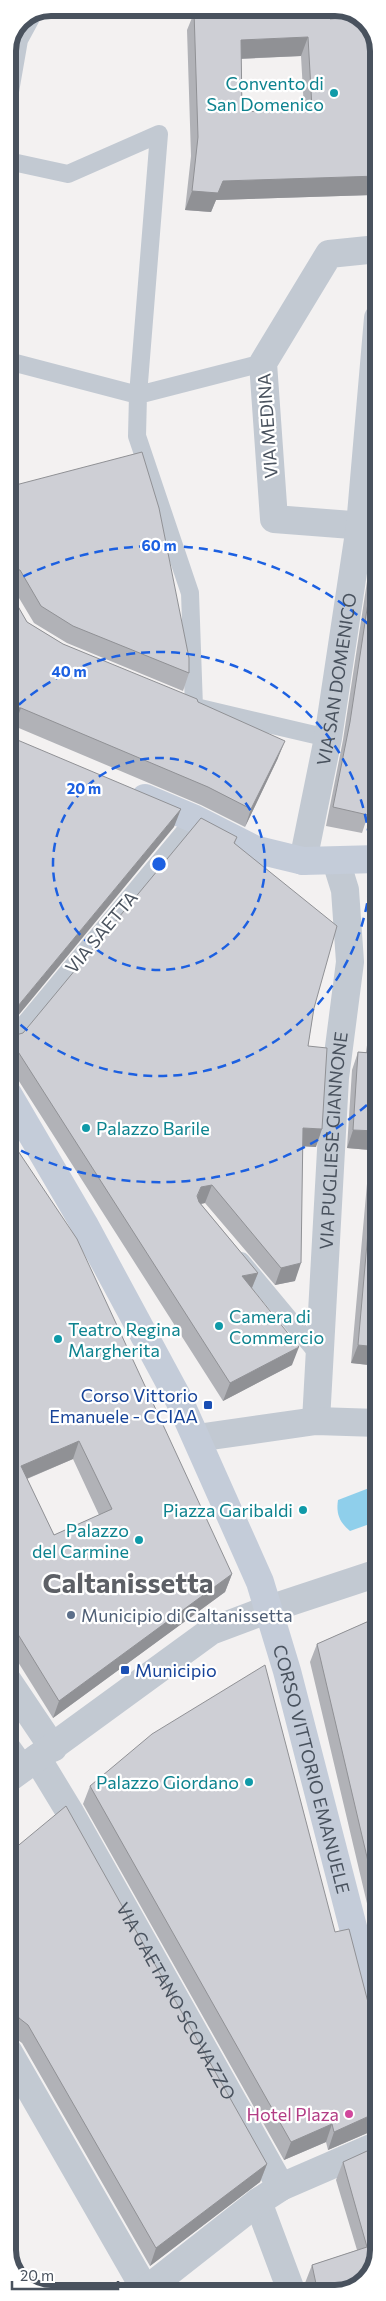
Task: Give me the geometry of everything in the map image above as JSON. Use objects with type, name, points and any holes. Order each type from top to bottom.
[{"type":"street","name":"VIA MEDINA","points":[[369,250],[329,254],[263,363],[274,519],[369,526]]},
{"type":"street","name":"VIA SAN DOMENICO","points":[[303,861],[369,526]]},
{"type":"street","points":[[123,789],[195,819],[254,849],[303,861],[369,859]]},
{"type":"street","name":"VIA PUGLIESE GIANNONE","points":[[316,1421],[336,1078],[350,962],[345,890],[336,861]]},
{"type":"street","name":"CORSO VITTORIO EMANUELE","points":[[16,1109],[84,1224],[180,1400],[260,1582],[269,1609],[370,1993]]},
{"type":"street","points":[[197,1438],[316,1421],[370,1423]]},
{"type":"street","points":[[25,1761],[211,1631],[269,1609],[370,1576]]},
{"type":"street","name":"VIA GAETANO SCOVAZZO","points":[[17,1722],[25,1761],[71,1814],[281,2187]]},
{"type":"street","points":[[17,2067],[141,2285]]},
{"type":"street","points":[[154,2285],[258,2202],[281,2187],[370,2148]]},
{"type":"street","points":[[258,2202],[289,2284]]},
{"type":"lane","points":[[16,163],[68,174],[159,134],[138,395],[137,436],[190,593],[194,707]]},
{"type":"lane","points":[[16,363],[138,395],[263,363]]},
{"type":"lane","points":[[177,700],[194,707],[328,738]]},
{"type":"lane","name":"VIA SAETTA","points":[[16,1034],[195,819]]},
{"type":"lane","points":[[232,1250],[319,1355]]},
{"type":"water","points":[[370,1488],[370,1524],[350,1531],[339,1517],[337,1509],[338,1500]]},
{"type":"building","name":"Convento di San Domenico","points":[[194,16],[332,16],[330,19],[346,18],[354,22],[366,36],[369,42],[369,176],[223,181],[218,193],[192,191],[198,137]],"holes":[[[308,37],[312,108],[242,112],[241,40]]]},
{"type":"building","points":[[142,452],[159,508],[189,658],[189,673],[73,626],[41,606],[20,570],[16,569],[16,485]]},
{"type":"building","points":[[369,594],[368,815],[333,807],[350,722]]},
{"type":"building","points":[[16,603],[27,622],[63,644],[197,699],[198,702],[285,741],[251,809],[208,787],[16,707]]},
{"type":"building","points":[[16,740],[181,809],[16,1008]]},
{"type":"building","points":[[201,818],[237,837],[234,843],[337,926],[314,1008],[308,1046],[327,1048],[322,1129],[303,1128],[301,1263],[281,1268],[212,1185],[201,1187],[197,1196],[199,1202],[258,1273],[242,1276],[299,1347],[230,1383],[16,1049],[16,1035],[23,1033]]},
{"type":"building","points":[[358,1052],[369,1053],[369,1131],[353,1130]]},
{"type":"building","points":[[16,1149],[77,1239],[232,1574],[59,1701],[17,1632]],"holes":[[[79,1441],[112,1509],[54,1535],[21,1466]]]},
{"type":"building","points":[[370,1215],[370,1346],[358,1345]]},
{"type":"building","points":[[370,1621],[370,1869],[317,1644]]},
{"type":"building","points":[[265,1665],[335,1932],[349,1929],[370,2010],[370,2116],[334,2132],[332,2124],[291,2142],[90,1786],[152,1734]]},
{"type":"building","points":[[66,1806],[267,2164],[156,2248],[28,2025],[17,2014],[17,1847]]},
{"type":"building","points":[[370,2150],[370,2249],[368,2261],[361,2273],[344,2284],[316,2284],[312,2265],[367,2247],[343,2162]]},
{"type":"place","name":"Convento di San Domenico","points":[[334,93]]},
{"type":"place","name":"Palazzo Barile","points":[[86,1128]]},
{"type":"place","name":"Camera di Commercio","points":[[219,1326]]},
{"type":"place","name":"Teatro Regina Margherita","points":[[58,1339]]},
{"type":"place","name":"Corso Vittorio Emanuele - CCIAA","points":[[208,1405]]},
{"type":"place","name":"Piazza Garibaldi","points":[[303,1510]]},
{"type":"place","name":"Palazzo del Carmine","points":[[139,1540]]},
{"type":"place","name":"Municipio di Caltanissetta","points":[[71,1615]]},
{"type":"place","name":"Municipio","points":[[125,1670]]},
{"type":"place","name":"Palazzo Giordano","points":[[249,1782]]},
{"type":"place","name":"Hotel Plaza","points":[[349,2114]]},
{"type":"district","name":"Caltanissetta","points":[[128,1582]]}]
